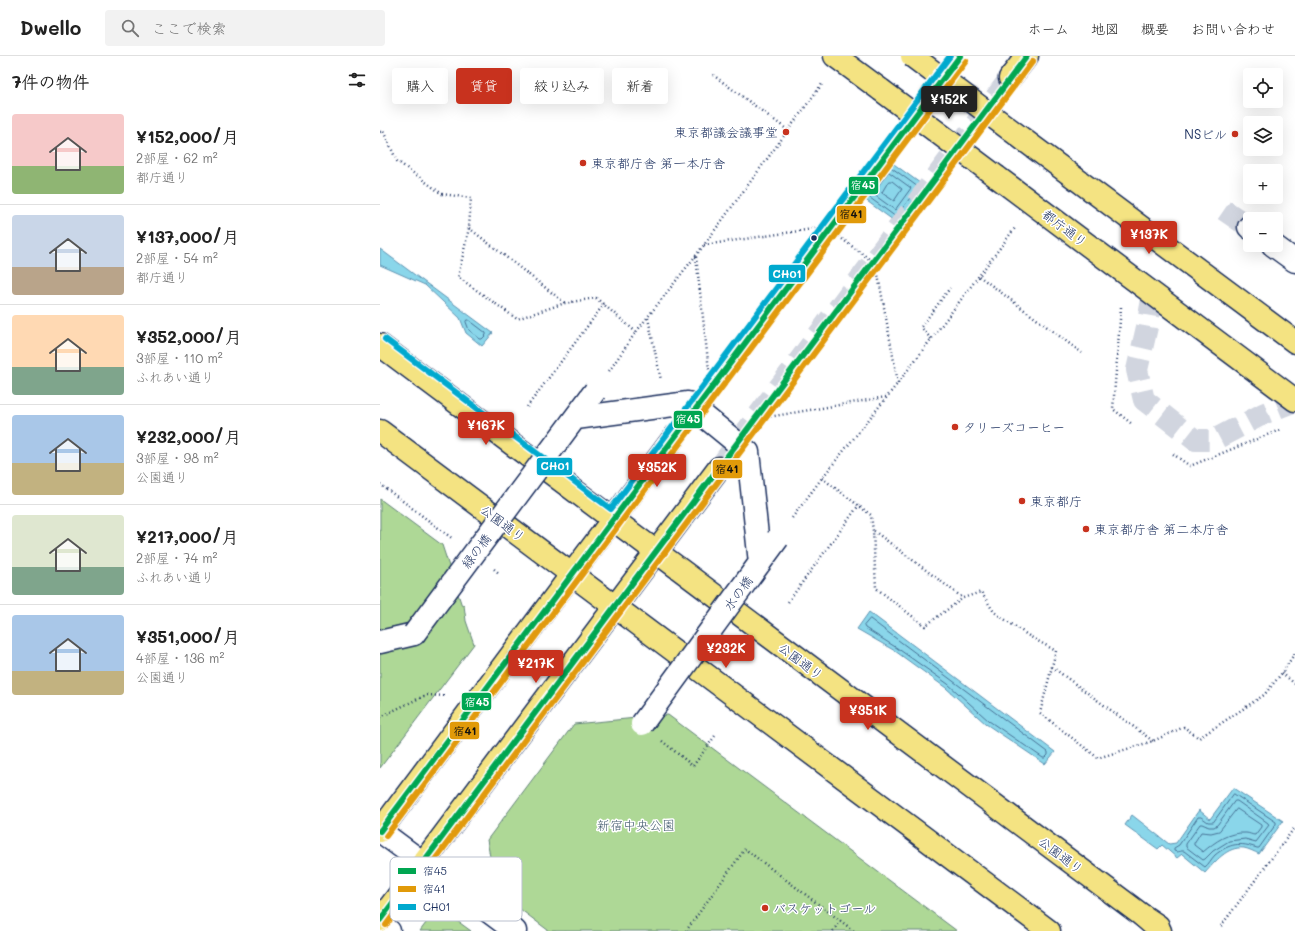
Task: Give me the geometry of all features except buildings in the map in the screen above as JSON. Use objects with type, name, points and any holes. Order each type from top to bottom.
[{"type":"main road","name":"都庁通り","points":[[835,56],[1295,400]]},
{"type":"main road","points":[[912,56],[1295,342]]},
{"type":"main road","points":[[1010,78],[1027,56]]},
{"type":"main road","name":"公園通り","points":[[380,345],[1143,916],[1166,931]]},
{"type":"main road","name":"公園通り","points":[[380,431],[1049,931]]},
{"type":"main road","points":[[380,831],[675,436]]},
{"type":"main road","points":[[427,857],[719,468]]},
{"type":"main road","points":[[380,920],[390,907]]},
{"type":"main road","points":[[1143,916],[1160,931]]},
{"type":"street","points":[[1283,252],[1295,261]]},
{"type":"street","name":"緑の橋","points":[[380,642],[414,634],[595,391]]},
{"type":"street","points":[[576,418],[688,403],[748,452],[760,563]]},
{"type":"street","name":"水の橋","points":[[642,724],[778,538]]},
{"type":"street","points":[[380,831],[415,857]]},
{"type":"street","points":[[501,921],[515,931]]},
{"type":"street","points":[[380,924],[389,931]]},
{"type":"path","points":[[712,75],[789,130]]},
{"type":"path","points":[[595,391],[636,332],[704,246],[822,84]]},
{"type":"path","points":[[380,132],[383,131],[397,161],[442,194],[471,198],[469,228],[458,276],[517,319],[565,303],[596,298],[636,332]]},
{"type":"path","points":[[704,246],[826,227],[894,138]]},
{"type":"path","points":[[876,264],[942,174]]},
{"type":"path","points":[[826,227],[876,264],[898,383]]},
{"type":"path","points":[[469,228],[565,303]]},
{"type":"path","points":[[778,538],[822,478],[898,383],[1015,228]]},
{"type":"path","points":[[696,256],[716,426],[887,397]]},
{"type":"path","points":[[979,276],[1082,353]]},
{"type":"path","points":[[931,339],[921,327],[950,288]]},
{"type":"path","points":[[528,407],[604,304]]},
{"type":"path","points":[[1121,307],[1113,409],[1132,424]]},
{"type":"path","points":[[648,318],[666,406]]},
{"type":"path","points":[[1173,454],[1190,466],[1282,429]]},
{"type":"path","points":[[822,478],[871,515],[876,588],[925,626],[963,598],[981,592],[994,612],[1029,636],[1056,651],[1040,714],[1098,758],[1153,741],[1184,727],[1199,738],[1264,695],[1282,673],[1295,653]]},
{"type":"path","points":[[380,484],[456,541]]},
{"type":"path","points":[[788,602],[859,505]]},
{"type":"path","points":[[873,531],[963,598]]},
{"type":"path","points":[[494,569],[500,574]]},
{"type":"path","points":[[1052,667],[1153,741]]},
{"type":"path","points":[[1282,673],[1295,684]]},
{"type":"path","points":[[380,717],[426,695],[450,696]]},
{"type":"path","points":[[642,724],[693,766],[715,736]]},
{"type":"path","points":[[1221,926],[1295,827]]},
{"type":"path","points":[[686,931],[745,849],[854,931]]},
{"type":"path","points":[[833,931],[840,921]]},
{"type":"green space","points":[[380,499],[442,545],[462,606],[464,605],[466,621],[474,644],[380,768]]},
{"type":"green space","name":"新宿中央公園","points":[[668,715],[957,931],[549,931],[522,911],[522,857],[490,857],[487,840],[574,724]]},
{"type":"green space","points":[[428,921],[457,921],[471,931],[420,931]]},
{"type":"water","points":[[887,159],[924,186],[897,223],[860,196]]},
{"type":"water","points":[[380,249],[493,333],[482,346],[466,333],[460,318],[425,285],[380,265]]},
{"type":"water","points":[[869,612],[1055,752],[1045,764],[986,724],[946,688],[895,651],[857,629]]},
{"type":"water","points":[[1233,788],[1283,821],[1259,854],[1244,848],[1232,850],[1222,856],[1205,873],[1182,854],[1177,858],[1162,845],[1158,849],[1125,825],[1132,815],[1169,844],[1176,843],[1199,810],[1210,819]]},
{"type":"tunnel","points":[[675,436],[960,56]]},
{"type":"tunnel","points":[[719,468],[1010,78]]},
{"type":"tunnel","points":[[1224,210],[1243,223]]},
{"type":"tunnel","points":[[1153,294],[1137,370],[1144,400],[1195,440],[1214,440],[1263,414],[1295,401]]},
{"type":"transit line","name":"CH01","points":[[385,339],[611,509],[950,56]]},
{"type":"transit line","name":"宿45","points":[[380,831],[960,56]]},
{"type":"transit line","name":"宿45","points":[[427,857],[1027,56]]},
{"type":"transit line","name":"宿41","points":[[386,836],[966,61]]},
{"type":"transit line","name":"宿41","points":[[437,857],[1033,61]]},
{"type":"transit line","name":"宿45","points":[[380,920],[390,907]]},
{"type":"transit line","name":"宿41","points":[[386,925],[390,920]]},
{"type":"place","name":"東京都議会議事堂","points":[[786,132]]},
{"type":"place","name":"NSビル","points":[[1235,134]]},
{"type":"place","name":"東京都庁舎 第一本庁舎","points":[[583,163]]},
{"type":"place","name":"タリーズコーヒー","points":[[955,427]]},
{"type":"place","name":"東京都庁","points":[[1022,501]]},
{"type":"place","name":"東京都庁舎 第二本庁舎","points":[[1086,529]]},
{"type":"place","name":"バスケットゴール","points":[[765,908]]}]
